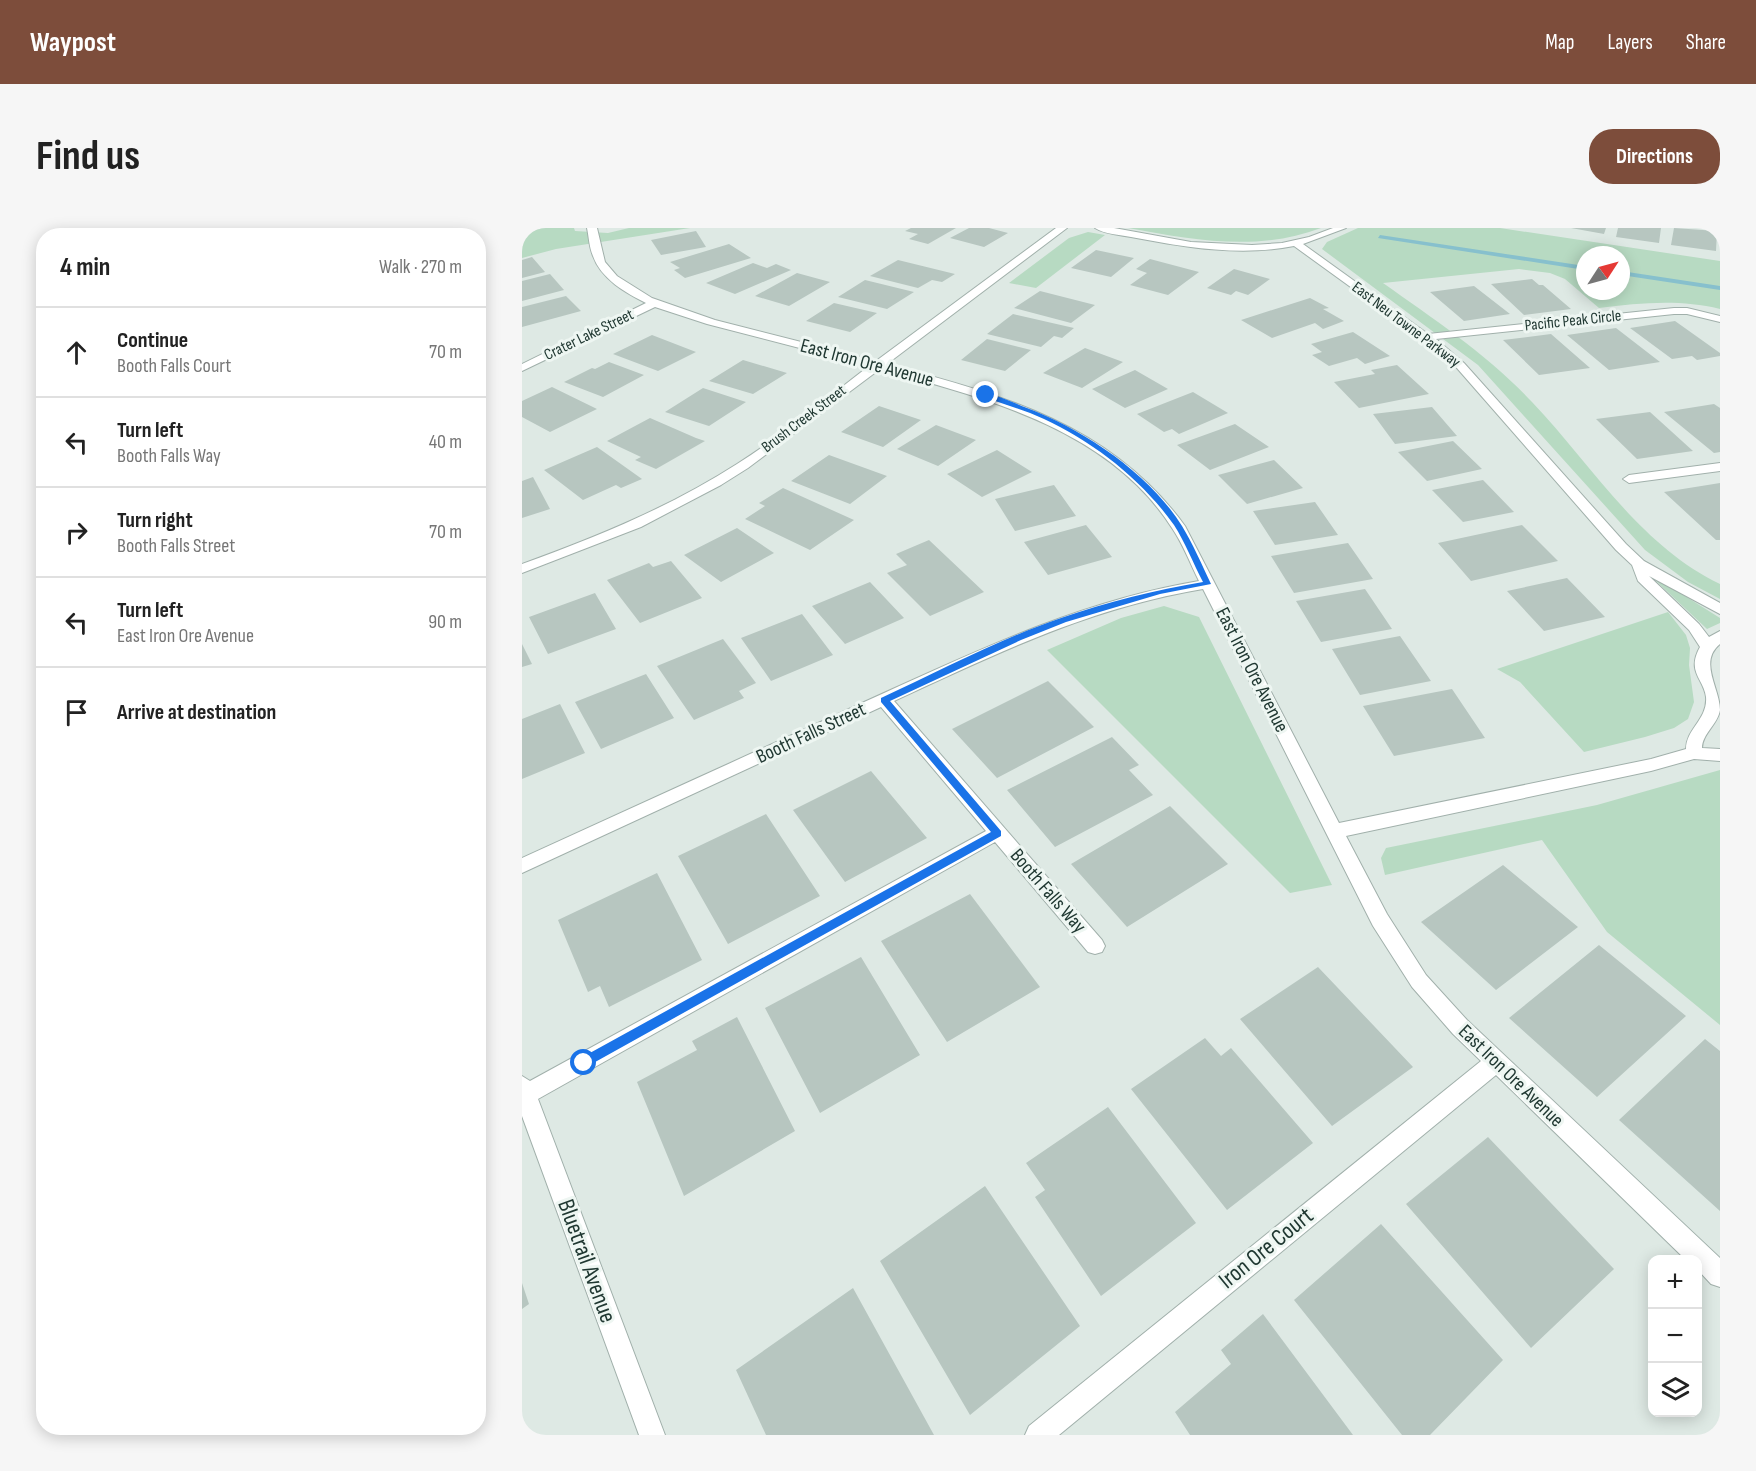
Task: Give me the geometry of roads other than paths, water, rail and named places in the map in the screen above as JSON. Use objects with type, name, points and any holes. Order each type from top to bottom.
[{"type":"street","name":"East Iron Ore Avenue","points":[[592,228],[600,262],[622,284],[655,303],[699,319],[876,365],[1017,405],[1063,426],[1092,443],[1131,473],[1165,508],[1178,526],[1380,920],[1432,998],[1720,1275]]},
{"type":"street","name":"Brush Creek Street","points":[[522,569],[612,536],[686,501],[744,465],[1062,228]]},
{"type":"street","points":[[1100,228],[1207,247],[1238,249],[1296,243],[1341,228]]},
{"type":"street","name":"East Neu Towne Parkway","points":[[1296,243],[1426,337],[1469,373],[1607,533],[1639,564],[1720,609]]},
{"type":"street","name":"Crater Lake Street","points":[[522,368],[655,303]]},
{"type":"street","name":"Pacific Peak Circle","points":[[1426,337],[1674,311],[1687,311],[1720,319]]},
{"type":"street","points":[[1629,479],[1720,467]]},
{"type":"street","name":"East Neu Towne Parkway","points":[[1639,564],[1643,578],[1694,627],[1708,647]]},
{"type":"street","name":"Booth Falls Street","points":[[522,866],[1018,638],[1063,620],[1159,592],[1208,584]]},
{"type":"street","points":[[1694,753],[1694,739],[1708,724],[1717,700],[1704,676],[1703,657],[1708,647],[1720,636]]},
{"type":"street","name":"Booth Falls Way","points":[[884,700],[1095,946]]},
{"type":"street","points":[[1334,831],[1640,768],[1694,753],[1720,755]]},
{"type":"street","points":[[524,1090],[997,833]]},
{"type":"street","name":"Iron Ore Court","points":[[1038,1435],[1496,1062]]},
{"type":"street","name":"Bluetrail Avenue","points":[[524,1090],[652,1435]]},
{"type":"waterway","points":[[1380,237],[1576,267]]},
{"type":"waterway","points":[[1630,274],[1720,288]]}]
